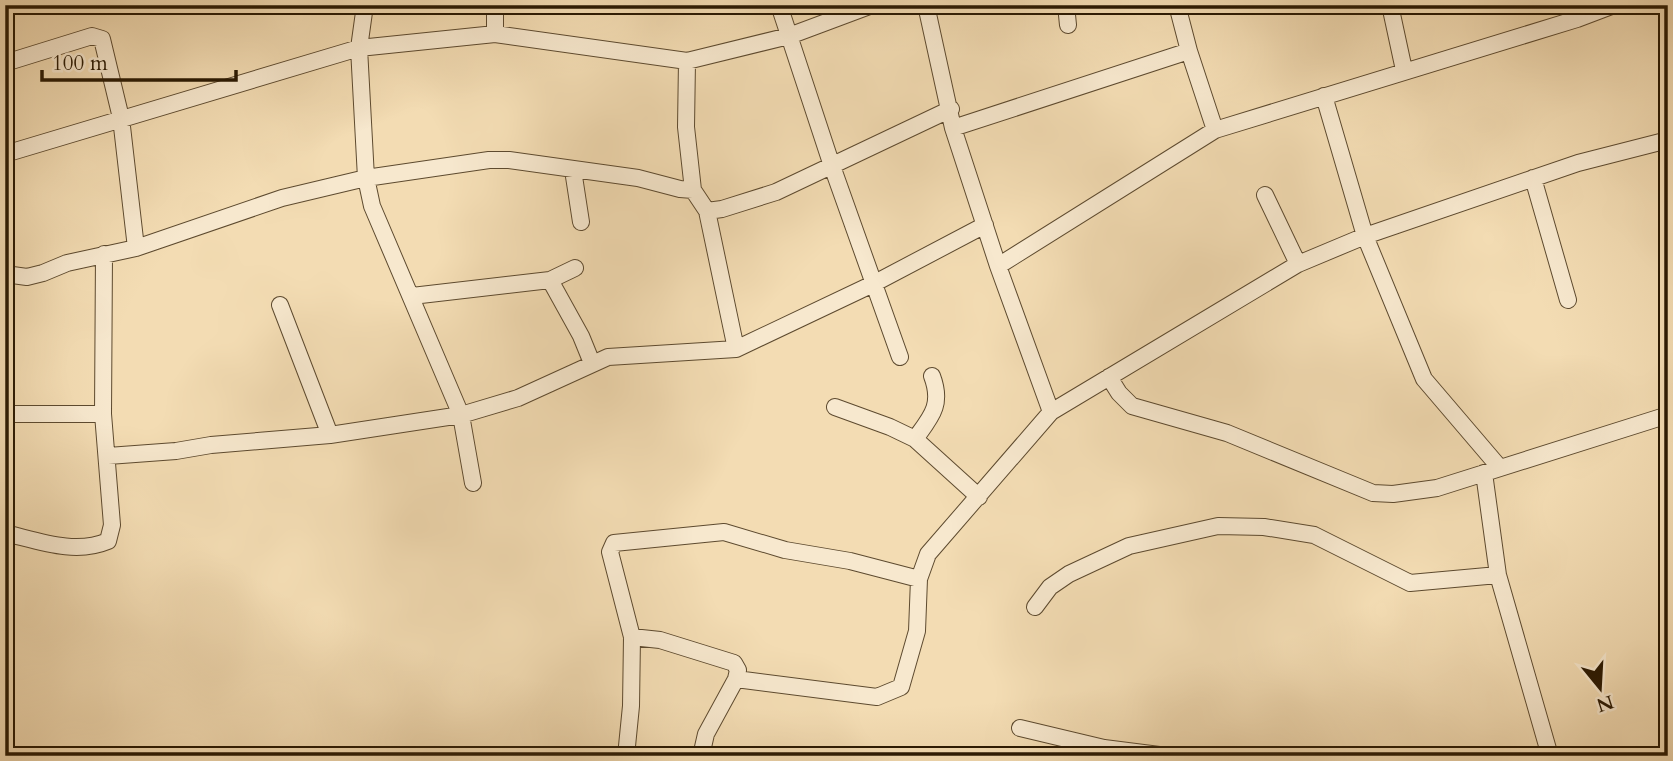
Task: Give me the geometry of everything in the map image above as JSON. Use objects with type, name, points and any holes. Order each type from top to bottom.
[{"type":"street","points":[[365,5],[359,48],[366,178],[372,206],[461,415],[473,483]]},
{"type":"street","points":[[495,5],[495,34]]},
{"type":"street","points":[[779,5],[832,166],[900,357]]},
{"type":"street","points":[[5,154],[359,48],[495,34],[687,61],[789,36],[872,5]]},
{"type":"street","points":[[926,5],[951,108],[953,128],[998,266],[1051,412]]},
{"type":"street","points":[[1066,5],[1068,25]]},
{"type":"street","points":[[1177,5],[1215,130]]},
{"type":"street","points":[[1390,5],[1404,71]]},
{"type":"street","points":[[998,266],[1215,130],[1404,71],[1575,12],[1614,5]]},
{"type":"street","points":[[5,62],[92,36],[102,39],[121,118],[136,248]]},
{"type":"street","points":[[953,128],[1189,51]]},
{"type":"street","points":[[687,61],[686,127],[693,190],[707,211],[736,349]]},
{"type":"street","points":[[1324,96],[1365,236],[1424,379],[1492,471],[1498,575],[1550,756]]},
{"type":"street","points":[[707,211],[776,192],[951,108]]},
{"type":"street","points":[[736,679],[877,697],[901,687],[917,631],[919,579],[928,554],[1051,412],[1298,264],[1365,236],[1533,178],[1578,163],[1668,140]]},
{"type":"street","points":[[5,274],[27,277],[67,263],[136,248],[282,198],[366,178],[489,160],[509,160],[638,177],[693,190]]},
{"type":"street","points":[[573,170],[581,222]]},
{"type":"street","points":[[1533,178],[1568,300]]},
{"type":"street","points":[[1265,195],[1298,264]]},
{"type":"street","points":[[108,456],[330,435],[461,415],[518,398],[592,363],[618,355],[736,349],[873,284],[985,225]]},
{"type":"street","points":[[5,533],[72,548],[108,541],[112,525],[103,415],[104,254]]},
{"type":"street","points":[[412,296],[550,280],[575,268]]},
{"type":"street","points":[[550,280],[581,336],[592,363]]},
{"type":"street","points":[[279,305],[330,435]]},
{"type":"street","points":[[915,439],[935,411],[937,396],[932,376]]},
{"type":"street","points":[[1109,377],[1132,406],[1227,433],[1373,493],[1393,494],[1437,488],[1668,415]]},
{"type":"street","points":[[835,407],[901,431],[915,439],[979,497]]},
{"type":"street","points":[[5,414],[103,415]]},
{"type":"street","points":[[1035,607],[1050,587],[1129,546],[1218,526],[1264,527],[1314,535],[1410,583],[1498,575]]},
{"type":"street","points":[[626,756],[631,706],[632,637],[610,552],[614,544],[620,541],[724,532],[785,550],[850,561],[919,579]]},
{"type":"street","points":[[632,637],[660,640],[734,663],[738,670],[736,679],[706,734],[701,756]]},
{"type":"street","points":[[1020,728],[1073,748],[1167,756]]}]
